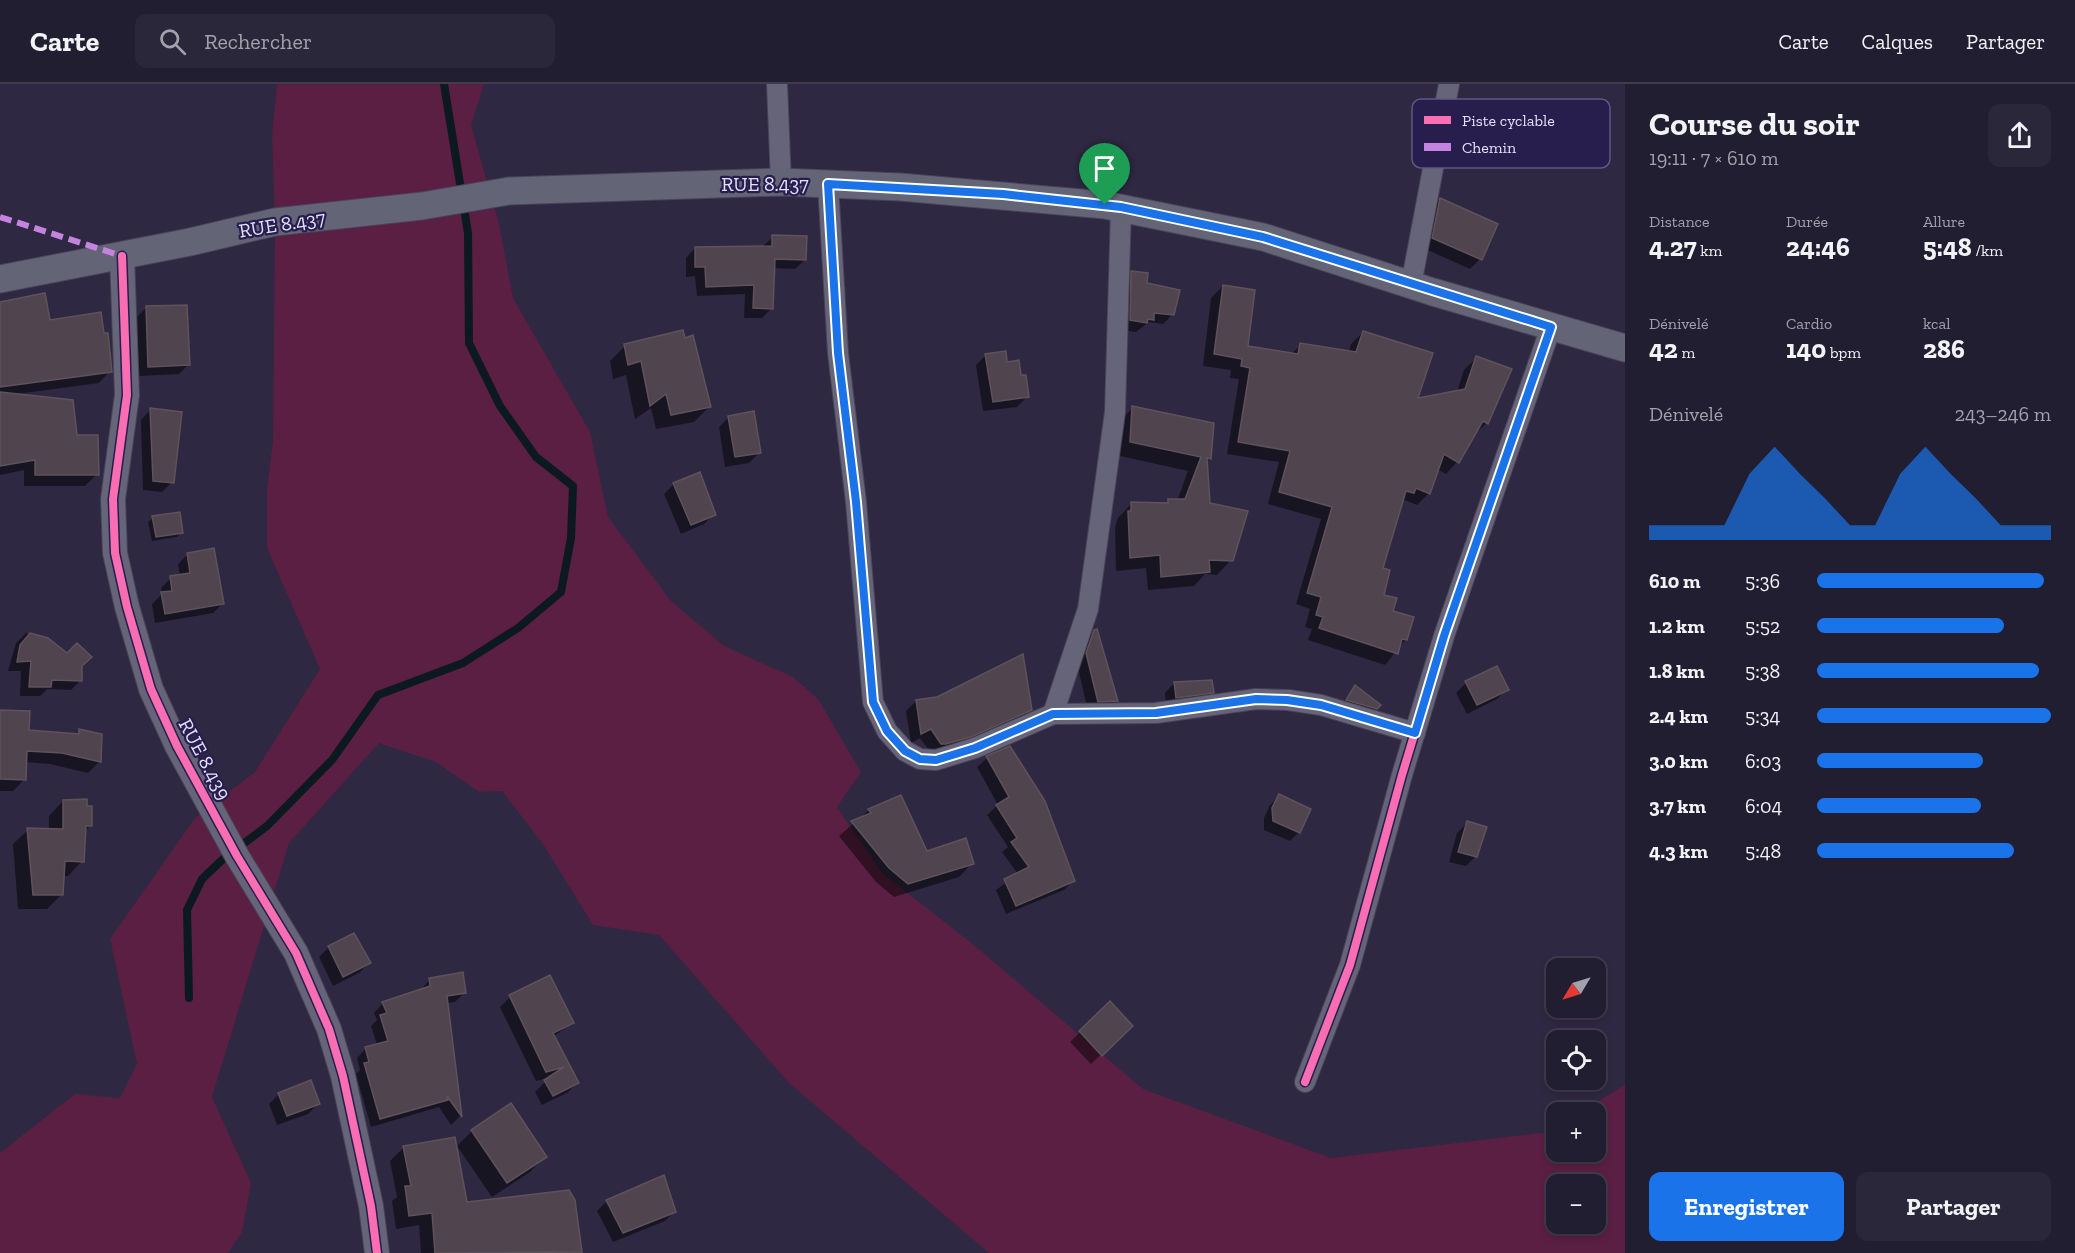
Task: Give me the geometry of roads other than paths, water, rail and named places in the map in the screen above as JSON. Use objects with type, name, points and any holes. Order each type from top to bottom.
[{"type":"main road","name":"RUE 8.437","points":[[0,279],[122,256],[275,222],[446,202],[509,191],[781,182],[1003,194],[1121,207],[1263,237],[1411,285],[1625,348]]},
{"type":"street","points":[[777,84],[781,182]]},
{"type":"street","points":[[1446,99],[1449,84]]},
{"type":"street","points":[[1411,285],[1433,168]]},
{"type":"street","points":[[828,184],[838,353],[856,502],[873,702],[887,731],[905,751],[920,759],[936,760],[975,748],[1053,714],[1156,713],[1256,699],[1287,700],[1321,705],[1415,733]]},
{"type":"street","points":[[1053,714],[1088,609],[1115,412],[1121,207]]},
{"type":"street","name":"RUE 8.439","points":[[122,256],[127,395],[113,499],[115,553],[151,689],[177,746],[237,856],[296,953],[328,1029],[343,1076],[371,1206],[377,1253]]},
{"type":"street","points":[[1305,1082],[1350,964],[1444,636],[1551,327]]},
{"type":"waterway","points":[[189,998],[187,910],[202,879],[222,860],[267,826],[332,760],[378,695],[463,663],[518,628],[561,592],[571,538],[573,486],[536,457],[500,406],[469,343],[468,233],[444,84]]}]
